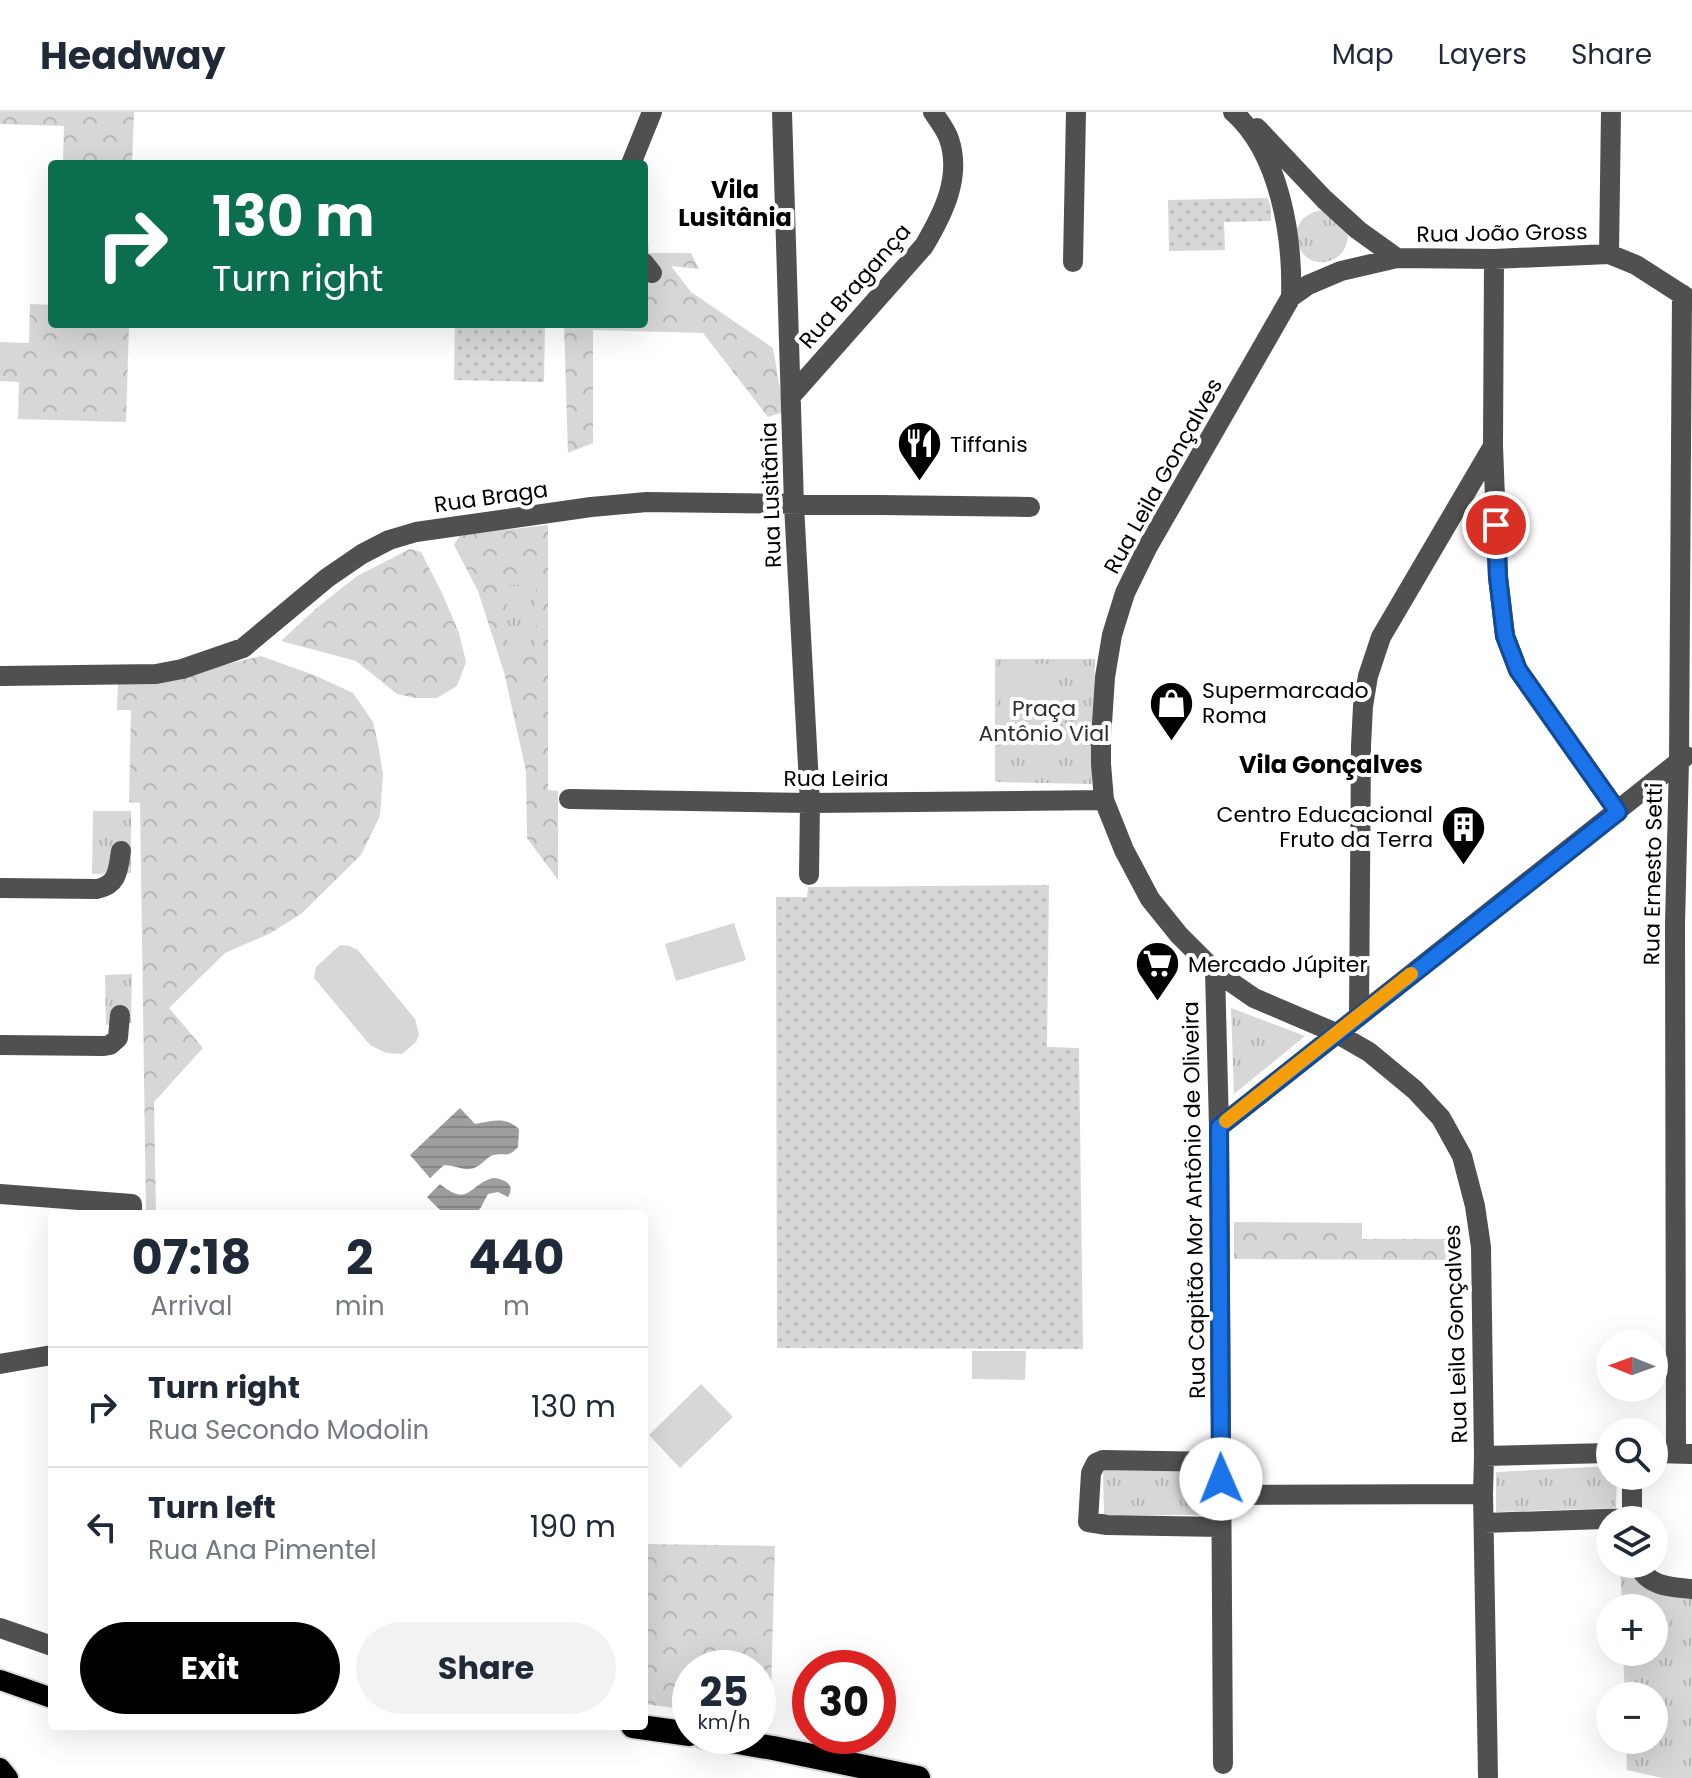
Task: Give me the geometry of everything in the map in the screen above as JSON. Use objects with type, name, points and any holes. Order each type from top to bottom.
[{"type":"highway","points":[[648,1728],[672,1731]]},
{"type":"highway","points":[[776,1749],[918,1778]]},
{"type":"main road","points":[[0,1680],[48,1697]]},
{"type":"main road","points":[[0,1768],[8,1778]]},
{"type":"street","points":[[633,160],[652,112]]},
{"type":"street","name":"Rua Lusitânia","points":[[782,112],[794,505],[810,803],[809,875]]},
{"type":"street","name":"Rua Bragança","points":[[791,396],[924,246],[938,223],[954,175],[949,137],[933,112]]},
{"type":"street","points":[[1073,262],[1076,112]]},
{"type":"street","points":[[1233,112],[1257,142],[1273,175],[1284,215],[1292,268],[1291,297]]},
{"type":"street","name":"Rua João Gross","points":[[1243,112],[1324,199],[1358,230],[1397,258]]},
{"type":"street","points":[[1609,254],[1611,112]]},
{"type":"street","points":[[1284,215],[1290,204],[1300,198],[1312,196],[1324,199]]},
{"type":"street","points":[[1341,271],[1355,253],[1358,230]]},
{"type":"street","name":"Rua João Gross","points":[[1291,297],[1308,285],[1341,271],[1397,258],[1494,259],[1609,254],[1636,265],[1687,297]]},
{"type":"street","points":[[1494,259],[1493,446],[1498,577],[1505,636],[1518,670],[1618,812]]},
{"type":"street","name":"Rua Leila Gonçalves","points":[[1291,297],[1147,548],[1125,593],[1112,635],[1105,677],[1101,764],[1104,800],[1124,850],[1150,899],[1179,935],[1215,971],[1254,998],[1336,1033],[1369,1052],[1415,1090],[1441,1118],[1462,1156],[1475,1206],[1481,1247],[1488,1776]]},
{"type":"street","name":"Rua Ernesto Setti","points":[[1684,1454],[1687,297]]},
{"type":"street","points":[[1359,1015],[1361,746],[1368,676],[1381,637],[1493,446]]},
{"type":"street","name":"Rua Braga","points":[[0,676],[156,674],[182,669],[243,648],[327,578],[362,554],[389,540],[416,532],[633,503],[1030,507]]},
{"type":"street","points":[[1219,1127],[1686,756]]},
{"type":"street","name":"Rua Leiria","points":[[569,799],[810,803],[1104,800]]},
{"type":"street","points":[[0,888],[105,887],[116,877],[121,851]]},
{"type":"street","name":"Rua Capitão Mor Antônio de Oliveira","points":[[1215,971],[1219,1127],[1223,1764]]},
{"type":"street","points":[[0,1045],[110,1045],[118,1038],[120,1015]]},
{"type":"street","points":[[0,1194],[132,1204],[132,1210]]},
{"type":"street","points":[[0,1364],[48,1356]]},
{"type":"street","points":[[1484,1456],[1596,1453]]},
{"type":"street","points":[[1220,1462],[1103,1460],[1096,1463],[1091,1473],[1088,1522],[1221,1527]]},
{"type":"street","points":[[1221,1495],[1483,1494]]},
{"type":"street","points":[[1484,1523],[1596,1520]]},
{"type":"street","points":[[1648,1578],[1660,1586],[1692,1589]]},
{"type":"street","points":[[0,1628],[48,1645]]},
{"type":"green space","points":[[0,112],[134,112],[132,160],[63,160],[64,126],[0,124]]},
{"type":"green space","points":[[1267,198],[1271,206],[1271,221],[1224,222],[1225,250],[1169,251],[1168,200]]},
{"type":"green space","points":[[1324,210],[1348,233],[1348,237],[1340,254],[1321,262],[1310,260],[1302,253],[1297,232],[1300,222],[1309,214]]},
{"type":"green space","points":[[648,241],[649,253],[691,253],[699,269],[671,266],[691,292],[773,348],[784,412],[768,417],[703,333],[593,330],[593,443],[568,453],[564,328],[648,328]]},
{"type":"green space","points":[[30,304],[48,305],[48,328],[129,328],[126,422],[18,419],[19,382],[0,381],[0,342],[29,343]]},
{"type":"green space","points":[[455,328],[545,328],[544,382],[454,380]]},
{"type":"green space","points":[[548,525],[548,790],[558,791],[558,880],[527,838],[526,771],[504,672],[478,591],[454,545],[460,535]]},
{"type":"green space","points":[[410,549],[421,552],[459,633],[466,662],[457,686],[437,698],[397,694],[356,661],[281,641],[357,576]]},
{"type":"green space","points":[[507,585],[536,585],[536,656],[507,656]]},
{"type":"green space","points":[[261,656],[353,693],[373,722],[378,744],[383,774],[380,816],[361,855],[301,914],[269,934],[225,953],[169,1008],[203,1048],[154,1102],[156,1210],[146,1210],[140,803],[129,802],[131,710],[117,710],[118,682],[215,667]]},
{"type":"green space","name":"Praça Antônio Vial","points":[[995,659],[1095,659],[1092,784],[995,782]]},
{"type":"green space","points":[[1004,663],[1051,664],[1050,749],[1003,748]]},
{"type":"green space","points":[[93,811],[131,811],[131,873],[92,874]]},
{"type":"green space","points":[[1049,885],[1047,1047],[1079,1048],[1083,1349],[777,1348],[776,897],[807,897],[808,887]]},
{"type":"green space","points":[[734,923],[746,960],[676,981],[665,944]]},
{"type":"green space","points":[[340,945],[358,950],[415,1019],[419,1035],[416,1042],[402,1054],[386,1053],[370,1045],[314,978],[316,967]]},
{"type":"green space","points":[[132,974],[131,1023],[106,1025],[105,975]]},
{"type":"green space","points":[[1231,1008],[1305,1036],[1234,1094]]},
{"type":"green space","points":[[1234,1222],[1362,1223],[1362,1239],[1460,1239],[1460,1260],[1234,1259]]},
{"type":"green space","points":[[972,1351],[1026,1351],[1025,1380],[972,1379]]},
{"type":"green space","points":[[701,1384],[733,1417],[680,1468],[649,1435]]},
{"type":"green space","points":[[1596,1467],[1596,1490],[1617,1490],[1616,1506],[1496,1512],[1496,1472]]},
{"type":"green space","points":[[1103,1470],[1208,1470],[1206,1515],[1104,1515]]},
{"type":"green space","points":[[648,1544],[775,1546],[772,1650],[672,1650],[672,1708],[648,1705]]},
{"type":"green space","points":[[1621,1578],[1639,1578],[1655,1589],[1692,1599],[1692,1778],[1662,1778],[1627,1770],[1626,1754],[1668,1754],[1668,1682],[1624,1682],[1624,1666],[1668,1666],[1668,1594],[1621,1594]]},
{"type":"shaded area","points":[[460,1108],[475,1124],[498,1120],[514,1125],[519,1129],[518,1147],[509,1154],[493,1155],[474,1168],[444,1165],[430,1178],[410,1155]]},
{"type":"shaded area","points":[[493,1178],[505,1181],[511,1189],[508,1197],[498,1192],[488,1194],[479,1210],[440,1210],[427,1197],[440,1184],[450,1191],[463,1194]]},
{"type":"slow traffic","points":[[1226,1121],[1411,974]]},
{"type":"place","name":"Tiffanis","points":[[919,483]]},
{"type":"place","name":"Supermarcado Roma","points":[[1171,742]]},
{"type":"place","name":"Centro Educacional Fruto da Terra","points":[[1464,866]]},
{"type":"place","name":"Mercado Júpiter","points":[[1157,1003]]},
{"type":"district","name":"Vila Lusitânia","points":[[735,203]]},
{"type":"district","name":"Vila Gonçalves","points":[[1331,764]]},
{"type":"route","points":[[1221,1479],[1219,1127],[1618,812],[1518,670],[1505,636],[1496,525]]}]
